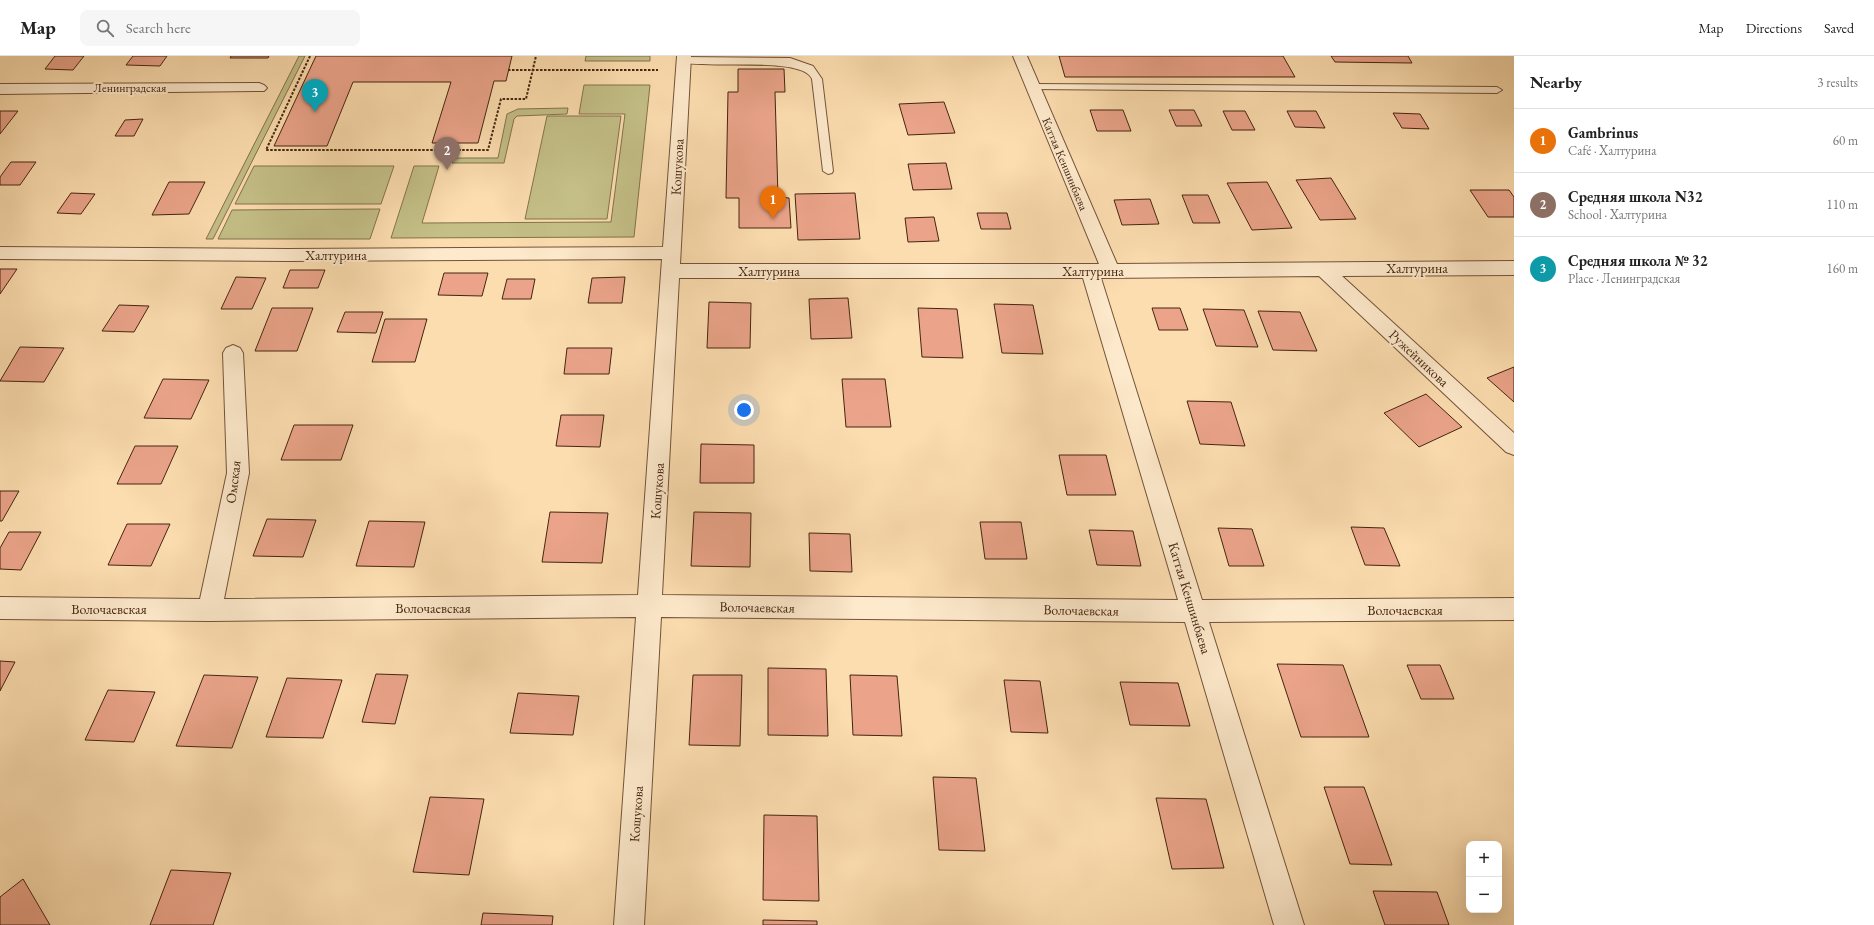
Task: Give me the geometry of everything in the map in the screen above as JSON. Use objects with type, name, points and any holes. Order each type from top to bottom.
[{"type":"street","name":"Каттая Кеншинбаева","points":[[1020,56],[1033,87],[1101,271],[1194,611],[1289,925]]},
{"type":"street","name":"Кошукова","points":[[629,925],[672,262],[683,62]]},
{"type":"street","name":"Ленинградская","points":[[0,89],[259,88]]},
{"type":"street","name":"Халтурина","points":[[0,253],[672,262],[1101,271],[1514,268]]},
{"type":"street","name":"Ружейникова","points":[[1324,269],[1514,446]]},
{"type":"street","name":"Омская","points":[[210,610],[238,473],[233,353]]},
{"type":"street","name":"Волочаевская","points":[[0,608],[210,610],[649,606],[1194,611],[1514,609]]},
{"type":"lane","points":[[683,62],[790,61],[811,68],[817,79],[828,171]]},
{"type":"lane","points":[[1033,87],[1497,90]]},
{"type":"path","points":[[310,56],[266,150],[488,150],[501,99],[526,99],[536,56]]},
{"type":"path","points":[[508,70],[683,62]]},
{"type":"shaded area","points":[[299,56],[305,56],[213,239],[206,239]]},
{"type":"shaded area","points":[[586,56],[650,56],[650,61],[585,61]]},
{"type":"shaded area","points":[[584,85],[650,85],[634,237],[391,238],[414,166],[439,166],[422,223],[611,222],[625,114],[579,114]]},
{"type":"shaded area","points":[[568,108],[567,114],[517,116],[514,119],[504,163],[452,163],[454,158],[498,158],[507,114],[518,109]]},
{"type":"shaded area","points":[[547,116],[621,116],[607,219],[525,219]]},
{"type":"shaded area","points":[[254,166],[394,166],[381,204],[235,204]]},
{"type":"shaded area","points":[[380,209],[370,239],[218,239],[232,210]]},
{"type":"building","points":[[55,56],[84,56],[73,70],[45,69]]},
{"type":"building","points":[[133,56],[167,56],[160,66],[126,65]]},
{"type":"building","points":[[231,56],[269,56],[268,58],[230,58]]},
{"type":"building","points":[[316,56],[512,56],[506,81],[494,81],[478,143],[432,143],[451,82],[353,82],[327,146],[274,146]]},
{"type":"building","points":[[1059,56],[1283,56],[1295,77],[1065,77]]},
{"type":"building","points":[[1331,56],[1408,56],[1412,63],[1335,62]]},
{"type":"building","points":[[738,69],[784,69],[785,92],[775,92],[778,197],[789,198],[791,228],[739,228],[739,198],[726,198],[728,92],[738,92]]},
{"type":"building","points":[[944,102],[955,133],[908,135],[899,104]]},
{"type":"building","points":[[1090,110],[1123,110],[1131,131],[1097,131]]},
{"type":"building","points":[[1169,110],[1194,110],[1202,126],[1176,126]]},
{"type":"building","points":[[0,111],[18,111],[0,134]]},
{"type":"building","points":[[1223,111],[1245,111],[1255,130],[1232,130]]},
{"type":"building","points":[[1287,111],[1316,111],[1325,128],[1295,127]]},
{"type":"building","points":[[1393,113],[1420,114],[1429,129],[1402,128]]},
{"type":"building","points":[[143,119],[134,136],[115,136],[125,120]]},
{"type":"building","points":[[11,162],[36,162],[20,185],[0,185],[0,177]]},
{"type":"building","points":[[946,163],[952,189],[913,190],[908,164]]},
{"type":"building","points":[[1331,178],[1356,219],[1320,220],[1296,180]]},
{"type":"building","points":[[169,182],[205,182],[189,214],[152,215]]},
{"type":"building","points":[[1267,182],[1292,228],[1252,230],[1227,183]]},
{"type":"building","points":[[1470,190],[1509,190],[1514,197],[1514,217],[1488,217]]},
{"type":"building","points":[[71,193],[95,194],[81,214],[57,213]]},
{"type":"building","points":[[855,193],[860,239],[798,240],[795,194]]},
{"type":"building","points":[[1182,195],[1208,195],[1220,223],[1193,223]]},
{"type":"building","points":[[1150,199],[1159,224],[1122,225],[1114,200]]},
{"type":"building","points":[[977,213],[1007,213],[1011,229],[981,229]]},
{"type":"building","points":[[934,217],[939,241],[908,242],[905,218]]},
{"type":"building","points":[[0,269],[17,269],[0,294]]},
{"type":"building","points":[[290,270],[325,270],[318,288],[283,288]]},
{"type":"building","points":[[444,273],[488,273],[482,296],[438,295]]},
{"type":"building","points":[[236,277],[266,278],[252,309],[221,309]]},
{"type":"building","points":[[625,277],[622,303],[588,303],[592,278]]},
{"type":"building","points":[[507,279],[535,279],[531,299],[502,299]]},
{"type":"building","points":[[848,298],[852,338],[811,339],[809,299]]},
{"type":"building","points":[[709,302],[751,303],[750,348],[707,348]]},
{"type":"building","points":[[994,304],[1033,305],[1043,354],[1002,353]]},
{"type":"building","points":[[119,305],[149,306],[134,332],[102,331]]},
{"type":"building","points":[[272,308],[313,308],[297,351],[255,351]]},
{"type":"building","points":[[918,308],[957,309],[963,358],[922,357]]},
{"type":"building","points":[[1152,308],[1180,308],[1188,330],[1159,330]]},
{"type":"building","points":[[1203,309],[1244,310],[1258,347],[1216,346]]},
{"type":"building","points":[[1258,311],[1300,312],[1317,351],[1273,350]]},
{"type":"building","points":[[345,312],[383,312],[376,333],[337,332]]},
{"type":"building","points":[[385,319],[427,319],[415,362],[372,362]]},
{"type":"building","points":[[20,347],[64,348],[44,382],[0,381]]},
{"type":"building","points":[[567,348],[612,348],[609,374],[564,374]]},
{"type":"building","points":[[1514,367],[1514,402],[1487,378]]},
{"type":"building","points":[[163,379],[209,380],[191,419],[144,418]]},
{"type":"building","points":[[842,379],[885,379],[891,427],[846,427]]},
{"type":"building","points":[[1426,394],[1462,427],[1419,447],[1384,413]]},
{"type":"building","points":[[1187,401],[1231,402],[1245,446],[1200,444]]},
{"type":"building","points":[[561,415],[604,415],[600,447],[556,446]]},
{"type":"building","points":[[294,425],[353,425],[341,460],[281,460]]},
{"type":"building","points":[[701,444],[754,445],[754,483],[700,483]]},
{"type":"building","points":[[135,446],[178,446],[161,484],[117,484]]},
{"type":"building","points":[[1059,455],[1106,455],[1116,495],[1067,495]]},
{"type":"building","points":[[0,491],[19,491],[2,521],[0,521]]},
{"type":"building","points":[[550,512],[608,513],[602,563],[542,562]]},
{"type":"building","points":[[694,512],[751,513],[750,567],[691,566]]},
{"type":"building","points":[[267,519],[316,520],[303,557],[253,556]]},
{"type":"building","points":[[369,521],[425,522],[414,567],[356,566]]},
{"type":"building","points":[[980,522],[1021,522],[1027,559],[985,559]]},
{"type":"building","points":[[127,524],[170,524],[151,566],[108,565]]},
{"type":"building","points":[[1351,527],[1384,528],[1400,566],[1365,565]]},
{"type":"building","points":[[1218,528],[1252,529],[1264,566],[1229,566]]},
{"type":"building","points":[[1089,530],[1133,531],[1141,566],[1097,565]]},
{"type":"building","points":[[9,532],[41,532],[21,570],[0,569],[0,548]]},
{"type":"building","points":[[809,533],[850,534],[852,572],[810,571]]},
{"type":"building","points":[[0,661],[15,662],[0,691]]},
{"type":"building","points":[[1277,664],[1343,665],[1369,737],[1301,737]]},
{"type":"building","points":[[1407,665],[1440,665],[1454,699],[1421,699]]},
{"type":"building","points":[[768,668],[826,669],[828,736],[768,735]]},
{"type":"building","points":[[376,674],[408,675],[395,724],[362,722]]},
{"type":"building","points":[[204,675],[258,677],[232,748],[176,746]]},
{"type":"building","points":[[693,675],[742,675],[740,746],[689,745]]},
{"type":"building","points":[[850,675],[897,676],[902,736],[853,735]]},
{"type":"building","points":[[287,678],[342,680],[323,738],[266,737]]},
{"type":"building","points":[[1004,680],[1040,681],[1048,733],[1011,732]]},
{"type":"building","points":[[1120,682],[1178,683],[1190,726],[1130,725]]},
{"type":"building","points":[[108,690],[155,692],[134,742],[85,740]]},
{"type":"building","points":[[518,693],[579,696],[573,735],[510,733]]},
{"type":"building","points":[[933,777],[976,778],[985,851],[939,850]]},
{"type":"building","points":[[1324,787],[1364,787],[1392,865],[1350,864]]},
{"type":"building","points":[[430,797],[484,799],[469,875],[413,872]]},
{"type":"building","points":[[1156,798],[1206,799],[1224,868],[1172,869]]},
{"type":"building","points":[[764,815],[817,816],[819,901],[763,900]]},
{"type":"building","points":[[171,870],[231,873],[213,925],[150,925]]},
{"type":"building","points":[[23,879],[50,925],[0,925],[0,897]]},
{"type":"building","points":[[1373,891],[1437,892],[1449,925],[1385,925]]},
{"type":"building","points":[[483,913],[553,916],[552,925],[481,925]]},
{"type":"building","points":[[763,920],[817,921],[817,925],[763,925]]},
{"type":"place","name":"Средняя школа № 32","points":[[315,112]]},
{"type":"place","name":"Средняя школа N32","points":[[447,170]]},
{"type":"place","name":"Gambrinus","points":[[773,219]]}]
